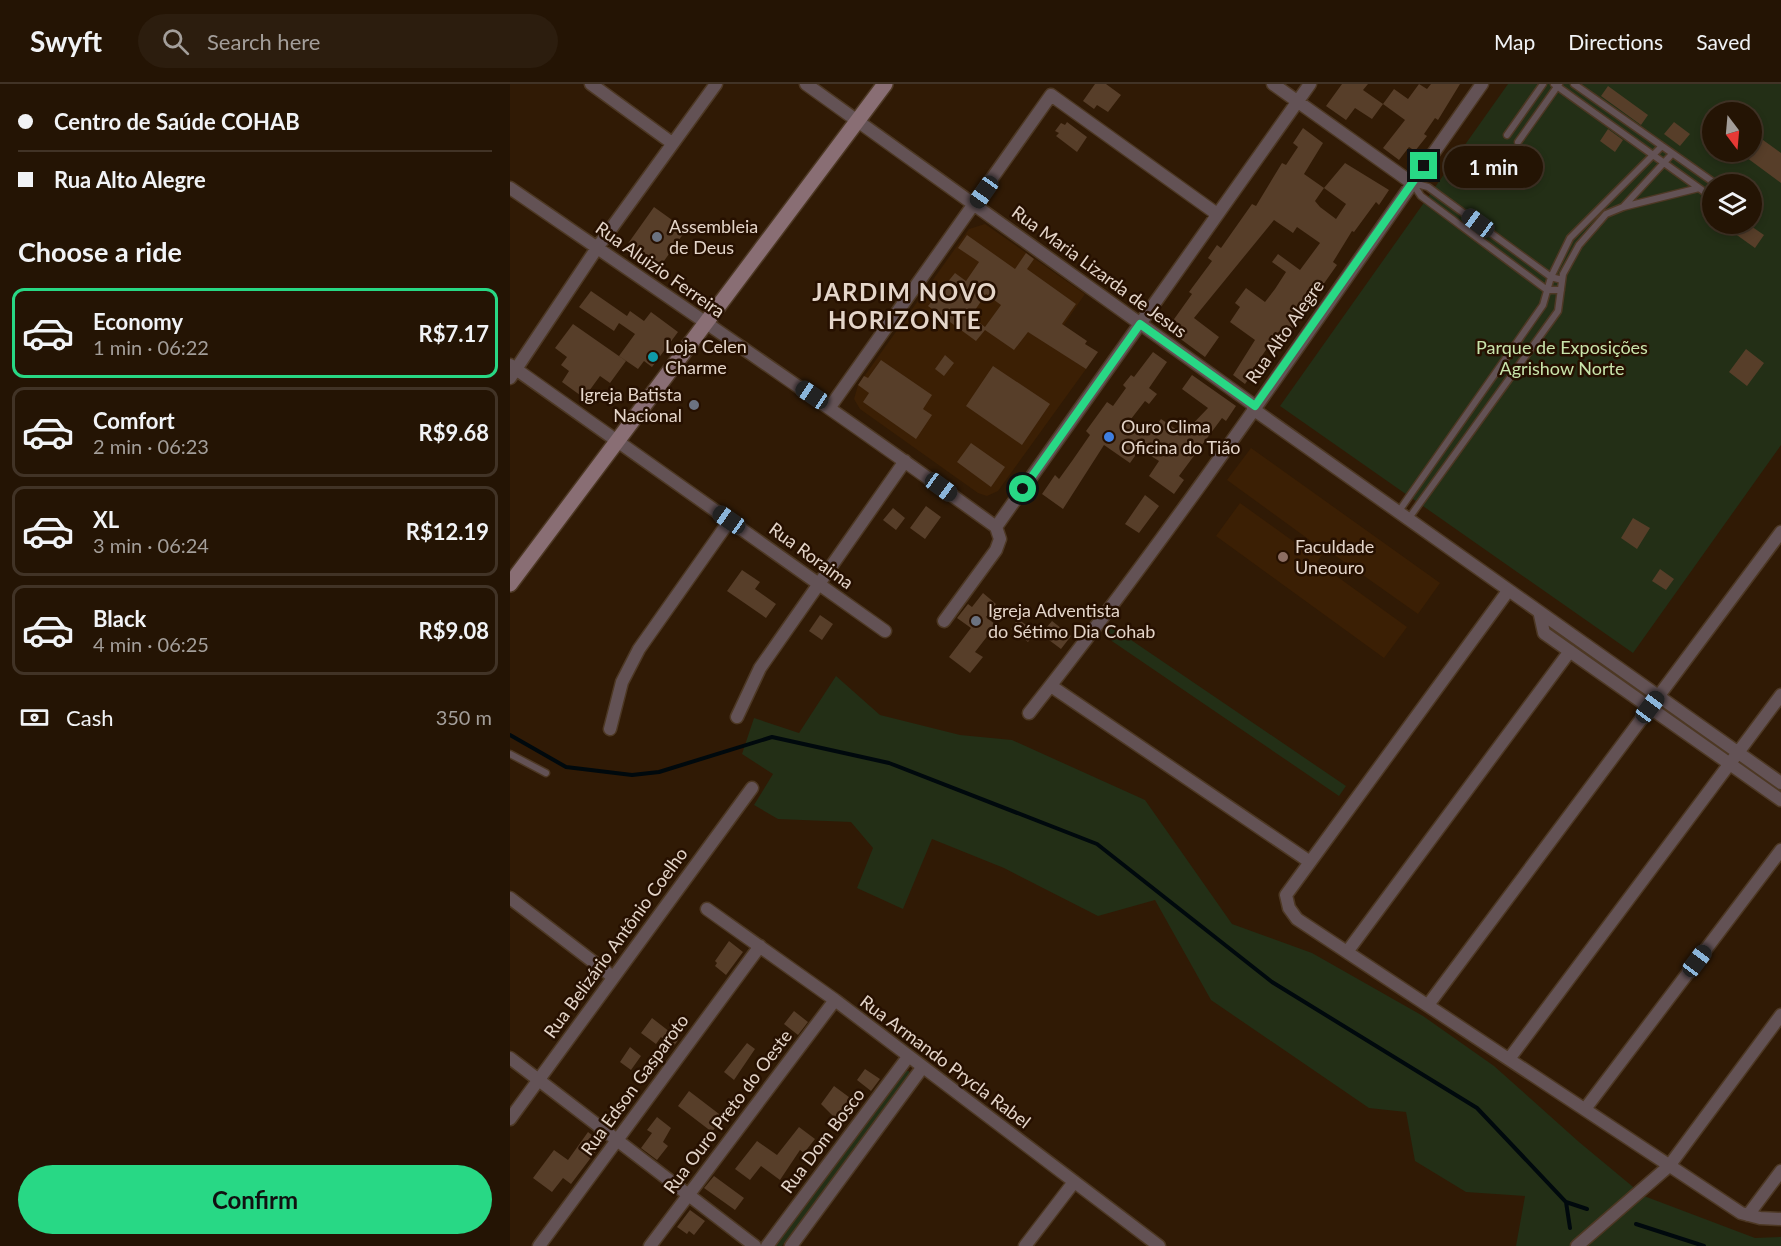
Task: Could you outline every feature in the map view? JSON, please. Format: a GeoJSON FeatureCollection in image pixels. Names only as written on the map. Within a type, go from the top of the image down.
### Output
{"type":"FeatureCollection","features":[{"type":"Feature","properties":{"kind":"street"},"geometry":{"type":"LineString","coordinates":[[591,84],[672,143]]}},
{"type":"Feature","properties":{"kind":"street"},"geometry":{"type":"LineString","coordinates":[[512,371],[597,248],[716,84]]}},
{"type":"Feature","properties":{"kind":"street","name":"Rua Maria Lizarda de Jesus"},"geometry":{"type":"LineString","coordinates":[[806,84],[1540,615],[1555,622],[1654,702]]}},
{"type":"Feature","properties":{"kind":"street"},"geometry":{"type":"LineString","coordinates":[[510,584],[885,84]]}},
{"type":"Feature","properties":{"kind":"street"},"geometry":{"type":"LineString","coordinates":[[1273,84],[1412,183]]}},
{"type":"Feature","properties":{"kind":"street"},"geometry":{"type":"LineString","coordinates":[[944,621],[996,550],[1000,538],[996,527],[1310,84]]}},
{"type":"Feature","properties":{"kind":"street","name":"Rua Alto Alegre"},"geometry":{"type":"LineString","coordinates":[[1029,713],[1254,407],[1482,84]]}},
{"type":"Feature","properties":{"kind":"street"},"geometry":{"type":"LineString","coordinates":[[830,407],[974,205],[1050,90],[1216,214]]}},
{"type":"Feature","properties":{"kind":"street","name":"Rua Aluizio Ferreira"},"geometry":{"type":"LineString","coordinates":[[510,188],[830,407],[996,527]]}},
{"type":"Feature","properties":{"kind":"street","name":"Rua Roraima"},"geometry":{"type":"LineString","coordinates":[[512,371],[617,440],[885,631]]}},
{"type":"Feature","properties":{"kind":"street"},"geometry":{"type":"LineString","coordinates":[[737,717],[760,668],[817,583],[905,461]]}},
{"type":"Feature","properties":{"kind":"street"},"geometry":{"type":"LineString","coordinates":[[610,729],[622,682],[639,649],[729,520]]}},
{"type":"Feature","properties":{"kind":"street"},"geometry":{"type":"LineString","coordinates":[[1428,1005],[1781,532]]}},
{"type":"Feature","properties":{"kind":"street"},"geometry":{"type":"LineString","coordinates":[[1508,591],[1310,861],[1286,895],[1286,902],[1297,919],[1669,1165],[1748,1215],[1781,1219]]}},
{"type":"Feature","properties":{"kind":"street"},"geometry":{"type":"LineString","coordinates":[[1540,615],[1544,633],[1738,753],[1781,783]]}},
{"type":"Feature","properties":{"kind":"street"},"geometry":{"type":"LineString","coordinates":[[1347,952],[1570,651]]}},
{"type":"Feature","properties":{"kind":"street"},"geometry":{"type":"LineString","coordinates":[[1050,686],[1310,861]]}},
{"type":"Feature","properties":{"kind":"street"},"geometry":{"type":"LineString","coordinates":[[1509,1059],[1781,695]]}},
{"type":"Feature","properties":{"kind":"street"},"geometry":{"type":"LineString","coordinates":[[1654,702],[1730,763],[1781,800]]}},
{"type":"Feature","properties":{"kind":"street","name":"Rua Belizário Antônio Coelho"},"geometry":{"type":"LineString","coordinates":[[510,1119],[752,788]]}},
{"type":"Feature","properties":{"kind":"street"},"geometry":{"type":"LineString","coordinates":[[1586,1109],[1781,850]]}},
{"type":"Feature","properties":{"kind":"street"},"geometry":{"type":"LineString","coordinates":[[510,898],[613,977]]}},
{"type":"Feature","properties":{"kind":"street","name":"Rua Armando Prycla Rabel"},"geometry":{"type":"LineString","coordinates":[[707,909],[835,1000],[1074,1182],[1150,1244]]}},
{"type":"Feature","properties":{"kind":"street","name":"Rua Edson Gasparoto"},"geometry":{"type":"LineString","coordinates":[[539,1246],[760,946]]}},
{"type":"Feature","properties":{"kind":"street","name":"Rua Ouro Preto do Oeste"},"geometry":{"type":"LineString","coordinates":[[650,1246],[835,1000]]}},
{"type":"Feature","properties":{"kind":"street"},"geometry":{"type":"LineString","coordinates":[[1577,1246],[1651,1184],[1669,1165],[1781,1015]]}},
{"type":"Feature","properties":{"kind":"street","name":"Rua Dom Bosco"},"geometry":{"type":"LineString","coordinates":[[767,1246],[908,1057]]}},
{"type":"Feature","properties":{"kind":"street"},"geometry":{"type":"LineString","coordinates":[[510,1058],[755,1246]]}},
{"type":"Feature","properties":{"kind":"street","name":"Rua Dom Bosco"},"geometry":{"type":"LineString","coordinates":[[791,1246],[922,1068]]}},
{"type":"Feature","properties":{"kind":"street"},"geometry":{"type":"LineString","coordinates":[[1748,1215],[1781,1171]]}},
{"type":"Feature","properties":{"kind":"street"},"geometry":{"type":"LineString","coordinates":[[1025,1246],[1074,1182]]}},
{"type":"Feature","properties":{"kind":"lane"},"geometry":{"type":"LineString","coordinates":[[1507,135],[1543,84]]}},
{"type":"Feature","properties":{"kind":"lane"},"geometry":{"type":"LineString","coordinates":[[1574,84],[1702,174]]}},
{"type":"Feature","properties":{"kind":"lane"},"geometry":{"type":"LineString","coordinates":[[1518,142],[1557,85],[1702,190]]}},
{"type":"Feature","properties":{"kind":"lane"},"geometry":{"type":"LineString","coordinates":[[1404,515],[1543,305],[1551,277],[1570,238],[1662,146]]}},
{"type":"Feature","properties":{"kind":"lane"},"geometry":{"type":"LineString","coordinates":[[1623,207],[1672,154]]}},
{"type":"Feature","properties":{"kind":"lane"},"geometry":{"type":"LineString","coordinates":[[1412,183],[1428,187],[1551,277],[1562,280]]}},
{"type":"Feature","properties":{"kind":"lane"},"geometry":{"type":"LineString","coordinates":[[1412,183],[1420,196],[1546,290],[1561,290]]}},
{"type":"Feature","properties":{"kind":"lane"},"geometry":{"type":"LineString","coordinates":[[1404,515],[1558,310],[1562,280],[1579,244],[1606,214],[1623,207],[1699,188]]}},
{"type":"Feature","properties":{"kind":"lane"},"geometry":{"type":"LineString","coordinates":[[1488,245],[1495,235]]}},
{"type":"Feature","properties":{"kind":"lane"},"geometry":{"type":"LineString","coordinates":[[510,754],[546,773]]}},
{"type":"Feature","properties":{"kind":"shaded area"},"geometry":{"type":"Polygon","coordinates":[[[985,224],[1085,294],[1050,345],[1086,369],[998,491],[987,496],[978,493],[860,409],[854,399],[858,385],[969,229],[985,224]]]}},
{"type":"Feature","properties":{"kind":"shaded area","name":"Faculdade Uneouro"},"geometry":{"type":"Polygon","coordinates":[[[1251,448],[1440,583],[1418,614],[1326,549],[1317,562],[1407,627],[1384,658],[1216,536],[1240,503],[1308,552],[1315,544],[1227,480],[1251,448]]]}},
{"type":"Feature","properties":{"kind":"green space","name":"Parque de Exposições Agrishow Norte"},"geometry":{"type":"Polygon","coordinates":[[[1508,84],[1781,84],[1781,445],[1633,653],[1280,406],[1508,84]]]}},
{"type":"Feature","properties":{"kind":"green space"},"geometry":{"type":"Polygon","coordinates":[[[1109,625],[1346,786],[1339,796],[1103,635],[1109,625]]]}},
{"type":"Feature","properties":{"kind":"green space"},"geometry":{"type":"Polygon","coordinates":[[[836,676],[880,715],[960,735],[1012,740],[1145,800],[1232,924],[1312,953],[1423,1016],[1494,1066],[1644,1196],[1755,1238],[1781,1237],[1781,1246],[1516,1246],[1525,1196],[1466,1192],[1415,1161],[1406,1112],[1369,1108],[1211,1000],[1155,900],[1098,916],[1004,868],[932,839],[903,909],[857,888],[873,848],[851,822],[778,819],[754,805],[773,774],[742,754],[754,718],[799,733],[836,676]]]}},
{"type":"Feature","properties":{"kind":"green space"},"geometry":{"type":"Polygon","coordinates":[[[905,1071],[909,1071],[909,1075],[782,1246],[774,1246],[905,1071]]]}},
{"type":"Feature","properties":{"kind":"building"},"geometry":{"type":"Polygon","coordinates":[[[1095,84],[1106,84],[1121,95],[1108,112],[1097,105],[1094,109],[1083,101],[1095,84]]]}},
{"type":"Feature","properties":{"kind":"building"},"geometry":{"type":"Polygon","coordinates":[[[1342,84],[1368,84],[1363,90],[1383,104],[1372,119],[1355,108],[1346,120],[1326,106],[1342,84]]]}},
{"type":"Feature","properties":{"kind":"building"},"geometry":{"type":"Polygon","coordinates":[[[1419,84],[1427,89],[1431,84],[1460,84],[1438,120],[1435,118],[1424,134],[1427,136],[1415,151],[1409,147],[1399,160],[1383,148],[1405,120],[1383,104],[1394,89],[1408,99],[1419,84]]]}},
{"type":"Feature","properties":{"kind":"building"},"geometry":{"type":"Polygon","coordinates":[[[1608,86],[1648,115],[1641,125],[1601,96],[1608,86]]]}},
{"type":"Feature","properties":{"kind":"building"},"geometry":{"type":"Polygon","coordinates":[[[1067,122],[1087,137],[1077,152],[1056,136],[1059,133],[1055,131],[1061,123],[1065,125],[1067,122]]]}},
{"type":"Feature","properties":{"kind":"building"},"geometry":{"type":"Polygon","coordinates":[[[1674,122],[1690,134],[1680,146],[1664,134],[1674,122]]]}},
{"type":"Feature","properties":{"kind":"building"},"geometry":{"type":"Polygon","coordinates":[[[1303,128],[1323,143],[1304,174],[1324,188],[1345,163],[1389,190],[1379,205],[1376,202],[1354,232],[1352,231],[1333,262],[1337,265],[1306,309],[1303,307],[1285,339],[1279,334],[1252,370],[1254,371],[1245,384],[1233,375],[1255,340],[1230,322],[1240,307],[1235,303],[1246,288],[1265,302],[1286,272],[1272,262],[1278,254],[1300,270],[1320,243],[1297,227],[1293,233],[1274,220],[1194,318],[1219,337],[1205,357],[1167,329],[1192,294],[1189,292],[1212,261],[1208,258],[1217,245],[1221,248],[1252,204],[1256,206],[1282,163],[1286,165],[1298,147],[1293,143],[1303,128]],[[1324,188],[1315,201],[1336,219],[1346,204],[1324,188]]]}},
{"type":"Feature","properties":{"kind":"building"},"geometry":{"type":"Polygon","coordinates":[[[1608,129],[1623,140],[1615,152],[1600,141],[1608,129]]]}},
{"type":"Feature","properties":{"kind":"building"},"geometry":{"type":"Polygon","coordinates":[[[1762,139],[1781,153],[1781,183],[1753,162],[1762,162],[1762,139]]]}},
{"type":"Feature","properties":{"kind":"building","name":"Assembleia de Deus"},"geometry":{"type":"Polygon","coordinates":[[[654,207],[686,230],[659,268],[627,245],[654,207]]]}},
{"type":"Feature","properties":{"kind":"building"},"geometry":{"type":"Polygon","coordinates":[[[1735,234],[1764,235],[1755,248],[1735,234]]]}},
{"type":"Feature","properties":{"kind":"building"},"geometry":{"type":"Polygon","coordinates":[[[967,235],[1015,269],[1026,253],[1034,259],[1027,269],[1076,304],[1062,324],[1087,341],[1085,344],[1098,352],[1086,369],[1028,332],[1014,350],[985,330],[976,341],[928,306],[955,273],[966,281],[979,262],[958,248],[967,235]],[[986,294],[971,316],[985,327],[1001,305],[986,294]]]}},
{"type":"Feature","properties":{"kind":"building"},"geometry":{"type":"Polygon","coordinates":[[[591,291],[627,316],[630,311],[644,321],[651,312],[678,332],[652,367],[644,361],[638,369],[619,356],[635,334],[619,323],[614,331],[579,307],[591,291]]]}},
{"type":"Feature","properties":{"kind":"building"},"geometry":{"type":"Polygon","coordinates":[[[573,324],[626,361],[610,383],[600,376],[584,398],[562,382],[569,371],[561,365],[567,357],[555,348],[573,324]]]}},
{"type":"Feature","properties":{"kind":"building"},"geometry":{"type":"Polygon","coordinates":[[[1746,349],[1764,363],[1747,386],[1729,372],[1746,349]]]}},
{"type":"Feature","properties":{"kind":"building"},"geometry":{"type":"Polygon","coordinates":[[[1153,352],[1167,362],[1149,388],[1157,394],[1149,404],[1145,401],[1131,419],[1151,433],[1161,419],[1183,434],[1208,408],[1182,389],[1192,375],[1236,406],[1226,421],[1222,418],[1179,476],[1184,480],[1174,494],[1149,476],[1159,461],[1140,449],[1130,463],[1104,445],[1063,509],[1042,494],[1055,475],[1059,479],[1072,461],[1090,435],[1086,431],[1107,402],[1113,406],[1126,388],[1123,385],[1131,375],[1134,377],[1153,352]]]}},
{"type":"Feature","properties":{"kind":"building"},"geometry":{"type":"Polygon","coordinates":[[[945,355],[954,363],[944,376],[935,369],[945,355]]]}},
{"type":"Feature","properties":{"kind":"building"},"geometry":{"type":"Polygon","coordinates":[[[881,360],[932,395],[923,409],[932,415],[916,439],[863,402],[869,393],[858,385],[864,376],[868,378],[881,360]]]}},
{"type":"Feature","properties":{"kind":"building"},"geometry":{"type":"Polygon","coordinates":[[[993,366],[1050,404],[1022,445],[966,406],[993,366]]]}},
{"type":"Feature","properties":{"kind":"building"},"geometry":{"type":"Polygon","coordinates":[[[971,443],[1005,467],[991,487],[957,462],[971,443]]]}},
{"type":"Feature","properties":{"kind":"building"},"geometry":{"type":"Polygon","coordinates":[[[1145,495],[1159,506],[1139,533],[1125,524],[1145,495]]]}},
{"type":"Feature","properties":{"kind":"building"},"geometry":{"type":"Polygon","coordinates":[[[926,506],[941,517],[925,539],[910,528],[926,506]]]}},
{"type":"Feature","properties":{"kind":"building"},"geometry":{"type":"Polygon","coordinates":[[[893,508],[905,518],[896,530],[883,520],[893,508]]]}},
{"type":"Feature","properties":{"kind":"building"},"geometry":{"type":"Polygon","coordinates":[[[1633,518],[1650,528],[1637,549],[1621,538],[1633,518]]]}},
{"type":"Feature","properties":{"kind":"building"},"geometry":{"type":"Polygon","coordinates":[[[1660,569],[1674,579],[1666,590],[1652,581],[1660,569]]]}},
{"type":"Feature","properties":{"kind":"building"},"geometry":{"type":"Polygon","coordinates":[[[742,570],[760,582],[755,589],[776,604],[766,618],[727,591],[742,570]]]}},
{"type":"Feature","properties":{"kind":"building"},"geometry":{"type":"Polygon","coordinates":[[[983,593],[996,604],[986,617],[996,625],[975,652],[983,657],[970,673],[949,657],[971,628],[957,618],[968,604],[972,607],[983,593]]]}},
{"type":"Feature","properties":{"kind":"building"},"geometry":{"type":"Polygon","coordinates":[[[820,615],[833,624],[822,640],[809,631],[820,615]]]}},
{"type":"Feature","properties":{"kind":"building"},"geometry":{"type":"Polygon","coordinates":[[[1018,619],[1036,632],[1028,642],[1011,629],[1018,619]]]}},
{"type":"Feature","properties":{"kind":"building"},"geometry":{"type":"Polygon","coordinates":[[[1052,621],[1071,636],[1061,649],[1041,634],[1052,621]]]}},
{"type":"Feature","properties":{"kind":"building"},"geometry":{"type":"Polygon","coordinates":[[[729,941],[743,952],[726,975],[715,966],[717,963],[715,961],[729,941]]]}},
{"type":"Feature","properties":{"kind":"building"},"geometry":{"type":"Polygon","coordinates":[[[794,1011],[808,1022],[798,1035],[784,1024],[794,1011]]]}},
{"type":"Feature","properties":{"kind":"building"},"geometry":{"type":"Polygon","coordinates":[[[652,1018],[679,1039],[673,1047],[661,1037],[656,1044],[641,1033],[652,1018]]]}},
{"type":"Feature","properties":{"kind":"building"},"geometry":{"type":"Polygon","coordinates":[[[747,1043],[755,1049],[734,1080],[724,1072],[747,1043]]]}},
{"type":"Feature","properties":{"kind":"building"},"geometry":{"type":"Polygon","coordinates":[[[630,1047],[641,1056],[631,1070],[620,1062],[630,1047]]]}},
{"type":"Feature","properties":{"kind":"building"},"geometry":{"type":"Polygon","coordinates":[[[865,1069],[880,1079],[871,1091],[857,1080],[865,1069]]]}},
{"type":"Feature","properties":{"kind":"building"},"geometry":{"type":"Polygon","coordinates":[[[834,1086],[857,1103],[841,1124],[821,1104],[834,1086]]]}},
{"type":"Feature","properties":{"kind":"building"},"geometry":{"type":"Polygon","coordinates":[[[689,1091],[723,1117],[712,1132],[678,1106],[689,1091]]]}},
{"type":"Feature","properties":{"kind":"building"},"geometry":{"type":"Polygon","coordinates":[[[657,1117],[671,1128],[663,1142],[668,1146],[657,1160],[641,1148],[652,1133],[647,1130],[657,1117]]]}},
{"type":"Feature","properties":{"kind":"building"},"geometry":{"type":"Polygon","coordinates":[[[799,1127],[815,1139],[804,1153],[800,1150],[780,1180],[761,1166],[750,1180],[735,1169],[757,1141],[777,1155],[799,1127]]]}},
{"type":"Feature","properties":{"kind":"building"},"geometry":{"type":"Polygon","coordinates":[[[588,1132],[602,1143],[571,1184],[563,1178],[552,1192],[533,1178],[554,1150],[568,1160],[588,1132]]]}},
{"type":"Feature","properties":{"kind":"building"},"geometry":{"type":"Polygon","coordinates":[[[714,1176],[744,1198],[735,1210],[704,1188],[714,1176]]]}},
{"type":"Feature","properties":{"kind":"building"},"geometry":{"type":"Polygon","coordinates":[[[690,1210],[705,1221],[694,1235],[689,1231],[687,1234],[677,1227],[690,1210]]]}},
{"type":"Feature","properties":{"kind":"waterway"},"geometry":{"type":"LineString","coordinates":[[510,735],[566,767],[632,775],[659,772],[772,737],[889,763],[1097,844],[1272,982],[1477,1108],[1566,1202],[1570,1228]]}},
{"type":"Feature","properties":{"kind":"waterway"},"geometry":{"type":"LineString","coordinates":[[1566,1202],[1587,1209]]}},
{"type":"Feature","properties":{"kind":"waterway"},"geometry":{"type":"LineString","coordinates":[[1636,1224],[1704,1246]]}},
{"type":"Feature","properties":{"kind":"place","name":"Assembleia de Deus"},"geometry":{"type":"Point","coordinates":[657,237]}},
{"type":"Feature","properties":{"kind":"place","name":"Loja Celen Charme"},"geometry":{"type":"Point","coordinates":[653,357]}},
{"type":"Feature","properties":{"kind":"place","name":"Igreja Batista Nacional"},"geometry":{"type":"Point","coordinates":[694,405]}},
{"type":"Feature","properties":{"kind":"place","name":"Ouro Clima Oficina do Tião"},"geometry":{"type":"Point","coordinates":[1109,437]}},
{"type":"Feature","properties":{"kind":"place","name":"Faculdade Uneouro"},"geometry":{"type":"Point","coordinates":[1283,557]}},
{"type":"Feature","properties":{"kind":"place","name":"Igreja Adventista do Sétimo Dia Cohab"},"geometry":{"type":"Point","coordinates":[976,621]}},
{"type":"Feature","properties":{"kind":"district","name":"JARDIM NOVO HORIZONTE"},"geometry":{"type":"Point","coordinates":[905,307]}},
{"type":"Feature","properties":{"kind":"route"},"geometry":{"type":"LineString","coordinates":[[1023,489],[1140,324],[1255,406],[1424,166]]}}]}
